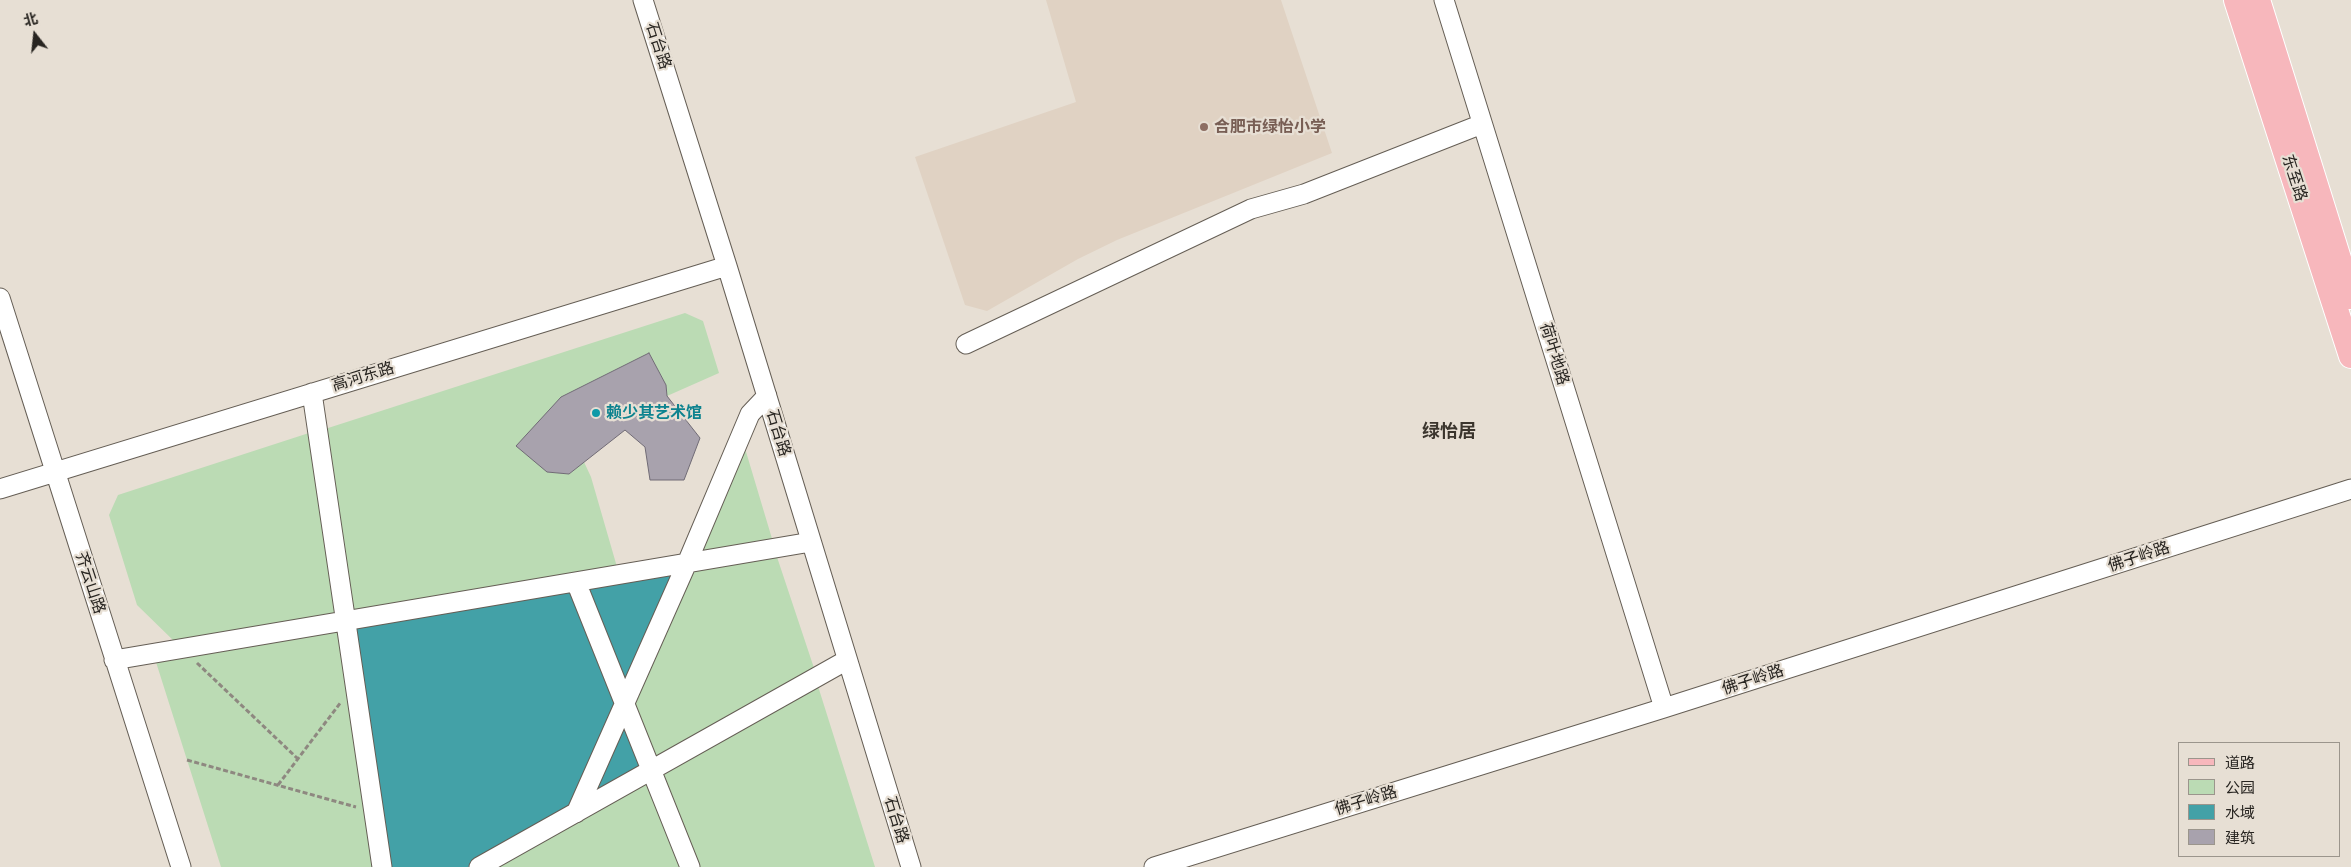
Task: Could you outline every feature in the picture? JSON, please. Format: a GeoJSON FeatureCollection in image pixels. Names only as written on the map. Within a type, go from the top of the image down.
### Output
{"type":"FeatureCollection","features":[{"type":"Feature","properties":{"kind":"main road","name":"东至路"},"geometry":{"type":"LineString","coordinates":[[2236,0],[2351,356]]}},
{"type":"Feature","properties":{"kind":"main road","name":"东至路"},"geometry":{"type":"LineString","coordinates":[[2258,0],[2351,297]]}},
{"type":"Feature","properties":{"kind":"street","name":"石台路"},"geometry":{"type":"LineString","coordinates":[[643,0],[727,266],[911,867]]}},
{"type":"Feature","properties":{"kind":"street","name":"荷叶地路"},"geometry":{"type":"LineString","coordinates":[[1444,0],[1664,708]]}},
{"type":"Feature","properties":{"kind":"street"},"geometry":{"type":"LineString","coordinates":[[966,344],[1251,209],[1304,194],[1482,124]]}},
{"type":"Feature","properties":{"kind":"street","name":"高河东路"},"geometry":{"type":"LineString","coordinates":[[0,489],[727,266]]}},
{"type":"Feature","properties":{"kind":"street","name":"齐云山路"},"geometry":{"type":"LineString","coordinates":[[0,298],[181,867]]}},
{"type":"Feature","properties":{"kind":"street"},"geometry":{"type":"LineString","coordinates":[[312,393],[382,867]]}},
{"type":"Feature","properties":{"kind":"street"},"geometry":{"type":"LineString","coordinates":[[576,813],[623,703],[687,563],[750,414],[767,396]]}},
{"type":"Feature","properties":{"kind":"street","name":"佛子岭路"},"geometry":{"type":"LineString","coordinates":[[1154,867],[1664,708],[2351,489]]}},
{"type":"Feature","properties":{"kind":"street"},"geometry":{"type":"LineString","coordinates":[[114,660],[811,542]]}},
{"type":"Feature","properties":{"kind":"street"},"geometry":{"type":"LineString","coordinates":[[576,582],[690,867]]}},
{"type":"Feature","properties":{"kind":"street"},"geometry":{"type":"LineString","coordinates":[[480,867],[847,660]]}},
{"type":"Feature","properties":{"kind":"path"},"geometry":{"type":"LineString","coordinates":[[184,649],[215,682],[298,759]]}},
{"type":"Feature","properties":{"kind":"path"},"geometry":{"type":"LineString","coordinates":[[278,785],[343,699]]}},
{"type":"Feature","properties":{"kind":"path"},"geometry":{"type":"LineString","coordinates":[[188,760],[358,807]]}},
{"type":"Feature","properties":{"kind":"shaded area","name":"合肥市绿怡小学"},"geometry":{"type":"Polygon","coordinates":[[[1046,0],[1281,0],[1332,153],[1117,240],[1078,259],[987,311],[965,305],[915,157],[1076,102],[1046,0]]]}},
{"type":"Feature","properties":{"kind":"green space"},"geometry":{"type":"Polygon","coordinates":[[[685,313],[703,321],[719,373],[667,396],[666,385],[649,353],[561,397],[548,472],[569,474],[584,462],[591,477],[617,567],[352,613],[325,429],[685,313]]]}},
{"type":"Feature","properties":{"kind":"green space"},"geometry":{"type":"Polygon","coordinates":[[[312,432],[337,616],[176,643],[137,605],[109,515],[118,495],[312,432]]]}},
{"type":"Feature","properties":{"kind":"green space"},"geometry":{"type":"Polygon","coordinates":[[[744,445],[773,542],[696,554],[744,445]]]}},
{"type":"Feature","properties":{"kind":"green space"},"geometry":{"type":"Polygon","coordinates":[[[776,554],[815,671],[653,761],[629,699],[687,568],[776,554]]]}},
{"type":"Feature","properties":{"kind":"green space"},"geometry":{"type":"Polygon","coordinates":[[[340,630],[375,867],[221,867],[155,659],[340,630]]]}},
{"type":"Feature","properties":{"kind":"green space"},"geometry":{"type":"Polygon","coordinates":[[[817,683],[875,867],[695,867],[658,774],[817,683]]]}},
{"type":"Feature","properties":{"kind":"green space"},"geometry":{"type":"Polygon","coordinates":[[[646,780],[681,867],[490,867],[646,780]]]}},
{"type":"Feature","properties":{"kind":"water"},"geometry":{"type":"Polygon","coordinates":[[[681,568],[626,692],[584,586],[681,568]]]}},
{"type":"Feature","properties":{"kind":"water"},"geometry":{"type":"Polygon","coordinates":[[[571,589],[642,769],[468,867],[389,867],[353,627],[571,589]]]}},
{"type":"Feature","properties":{"kind":"building","name":"赖少其艺术馆"},"geometry":{"type":"Polygon","coordinates":[[[649,353],[666,385],[667,396],[700,438],[684,480],[650,480],[645,447],[625,430],[569,474],[547,472],[516,446],[561,397],[649,353]]]}},
{"type":"Feature","properties":{"kind":"place","name":"合肥市绿怡小学"},"geometry":{"type":"Point","coordinates":[1204,127]}},
{"type":"Feature","properties":{"kind":"place","name":"赖少其艺术馆"},"geometry":{"type":"Point","coordinates":[596,413]}},
{"type":"Feature","properties":{"kind":"district","name":"绿怡居"},"geometry":{"type":"Point","coordinates":[1449,432]}}]}
